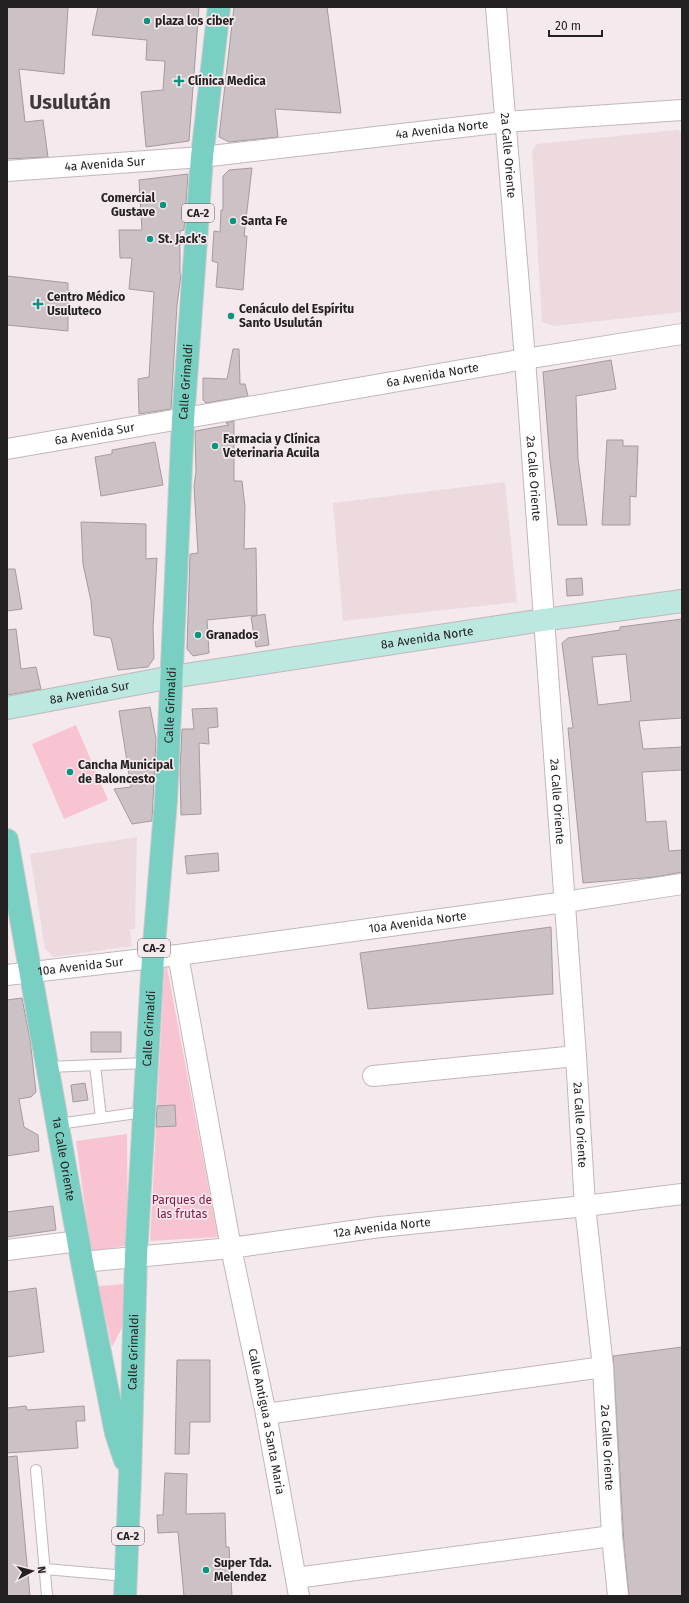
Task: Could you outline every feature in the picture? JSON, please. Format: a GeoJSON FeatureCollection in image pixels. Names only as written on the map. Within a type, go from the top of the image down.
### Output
{"type":"FeatureCollection","features":[{"type":"Feature","properties":{"kind":"main road","name":"Calle Grimaldi"},"geometry":{"type":"LineString","coordinates":[[130,1477],[136,1256],[153,958],[166,800],[183,420],[202,157],[219,7]]}},
{"type":"Feature","properties":{"kind":"main road","name":"1a Calle Oriente"},"geometry":{"type":"LineString","coordinates":[[7,840],[82,1262],[116,1433],[130,1477]]}},
{"type":"Feature","properties":{"kind":"main road","name":"CA-2"},"geometry":{"type":"LineString","coordinates":[[126,1586],[130,1477]]}},
{"type":"Feature","properties":{"kind":"street","name":"2a Calle Oriente"},"geometry":{"type":"LineString","coordinates":[[496,7],[525,359],[576,1056],[585,1206],[603,1367],[612,1536],[618,1596]]}},
{"type":"Feature","properties":{"kind":"street","name":"4a Avenida Norte"},"geometry":{"type":"LineString","coordinates":[[202,157],[505,122],[682,110]]}},
{"type":"Feature","properties":{"kind":"street","name":"4a Avenida Sur"},"geometry":{"type":"LineString","coordinates":[[7,171],[202,157]]}},
{"type":"Feature","properties":{"kind":"street","name":"6a Avenida Norte"},"geometry":{"type":"LineString","coordinates":[[183,420],[525,359],[682,334]]}},
{"type":"Feature","properties":{"kind":"street","name":"6a Avenida Sur"},"geometry":{"type":"LineString","coordinates":[[7,449],[183,420]]}},
{"type":"Feature","properties":{"kind":"street","name":"8a Avenida Norte"},"geometry":{"type":"LineString","coordinates":[[172,677],[543,620],[682,601]]}},
{"type":"Feature","properties":{"kind":"street","name":"8a Avenida Sur"},"geometry":{"type":"LineString","coordinates":[[7,708],[172,677]]}},
{"type":"Feature","properties":{"kind":"street","name":"10a Avenida Norte"},"geometry":{"type":"LineString","coordinates":[[153,958],[565,902],[682,884]]}},
{"type":"Feature","properties":{"kind":"street","name":"Calle Antigua a Santa Maria"},"geometry":{"type":"LineString","coordinates":[[178,955],[231,1248],[266,1414],[297,1587]]}},
{"type":"Feature","properties":{"kind":"street","name":"10a Avenida Sur"},"geometry":{"type":"LineString","coordinates":[[7,975],[153,958]]}},
{"type":"Feature","properties":{"kind":"street"},"geometry":{"type":"LineString","coordinates":[[373,1076],[576,1056]]}},
{"type":"Feature","properties":{"kind":"street","name":"12a Avenida Norte"},"geometry":{"type":"LineString","coordinates":[[82,1262],[231,1248],[380,1227],[585,1206],[682,1194]]}},
{"type":"Feature","properties":{"kind":"street"},"geometry":{"type":"LineString","coordinates":[[7,1250],[78,1240]]}},
{"type":"Feature","properties":{"kind":"street"},"geometry":{"type":"LineString","coordinates":[[266,1414],[603,1367]]}},
{"type":"Feature","properties":{"kind":"street"},"geometry":{"type":"LineString","coordinates":[[297,1587],[612,1536]]}},
{"type":"Feature","properties":{"kind":"lane"},"geometry":{"type":"LineString","coordinates":[[48,1067],[147,1063]]}},
{"type":"Feature","properties":{"kind":"lane"},"geometry":{"type":"LineString","coordinates":[[95,1065],[101,1118]]}},
{"type":"Feature","properties":{"kind":"lane"},"geometry":{"type":"LineString","coordinates":[[58,1124],[144,1112]]}},
{"type":"Feature","properties":{"kind":"lane"},"geometry":{"type":"LineString","coordinates":[[36,1470],[47,1596]]}},
{"type":"Feature","properties":{"kind":"lane"},"geometry":{"type":"LineString","coordinates":[[45,1569],[126,1586]]}},
{"type":"Feature","properties":{"kind":"shaded area"},"geometry":{"type":"Polygon","coordinates":[[[677,130],[682,132],[682,312],[554,326],[542,322],[532,151],[537,144],[677,130]]]}},
{"type":"Feature","properties":{"kind":"shaded area"},"geometry":{"type":"Polygon","coordinates":[[[505,482],[517,602],[343,621],[333,503],[505,482]]]}},
{"type":"Feature","properties":{"kind":"shaded area"},"geometry":{"type":"Polygon","coordinates":[[[137,837],[135,929],[130,929],[132,946],[54,957],[45,949],[30,854],[137,837]]]}},
{"type":"Feature","properties":{"kind":"green space","name":"Cancha Municipal de Baloncesto"},"geometry":{"type":"Polygon","coordinates":[[[76,725],[108,800],[64,819],[32,744],[76,725]]]}},
{"type":"Feature","properties":{"kind":"green space","name":"Parques de las frutas"},"geometry":{"type":"Polygon","coordinates":[[[165,957],[218,1237],[150,1241],[165,957]]]}},
{"type":"Feature","properties":{"kind":"green space"},"geometry":{"type":"Polygon","coordinates":[[[127,1134],[128,1245],[91,1252],[76,1141],[127,1134]]]}},
{"type":"Feature","properties":{"kind":"green space"},"geometry":{"type":"Polygon","coordinates":[[[125,1284],[125,1322],[112,1347],[98,1286],[125,1284]]]}},
{"type":"Feature","properties":{"kind":"building"},"geometry":{"type":"Polygon","coordinates":[[[7,7],[68,7],[64,74],[19,69],[25,122],[43,120],[48,157],[7,159],[7,7]]]}},
{"type":"Feature","properties":{"kind":"building"},"geometry":{"type":"Polygon","coordinates":[[[98,7],[199,7],[189,141],[146,147],[141,92],[163,90],[165,61],[146,60],[147,40],[92,35],[98,7]]]}},
{"type":"Feature","properties":{"kind":"building"},"geometry":{"type":"Polygon","coordinates":[[[234,7],[327,7],[341,113],[275,109],[278,137],[229,142],[219,137],[234,7]]]}},
{"type":"Feature","properties":{"kind":"building"},"geometry":{"type":"Polygon","coordinates":[[[252,168],[244,236],[247,236],[243,290],[216,287],[218,263],[212,261],[214,231],[220,232],[221,210],[223,210],[223,176],[229,170],[252,168]]]}},
{"type":"Feature","properties":{"kind":"building"},"geometry":{"type":"Polygon","coordinates":[[[188,174],[184,230],[180,231],[181,275],[177,305],[171,409],[139,414],[138,379],[149,377],[154,292],[129,289],[132,258],[120,258],[119,230],[142,230],[139,180],[188,174]]]}},
{"type":"Feature","properties":{"kind":"building","name":"Centro Médico Usuluteco"},"geometry":{"type":"Polygon","coordinates":[[[7,276],[68,283],[68,331],[7,325],[7,276]]]}},
{"type":"Feature","properties":{"kind":"building"},"geometry":{"type":"Polygon","coordinates":[[[233,349],[239,349],[240,384],[245,384],[248,396],[206,403],[203,400],[203,378],[227,379],[233,349]]]}},
{"type":"Feature","properties":{"kind":"building"},"geometry":{"type":"Polygon","coordinates":[[[611,360],[616,389],[576,396],[578,459],[587,525],[558,525],[550,461],[543,372],[611,360]]]}},
{"type":"Feature","properties":{"kind":"building"},"geometry":{"type":"Polygon","coordinates":[[[234,421],[234,481],[242,481],[245,507],[244,549],[256,548],[257,615],[207,620],[209,653],[193,656],[187,649],[190,554],[198,553],[194,486],[196,472],[195,431],[229,425],[226,423],[234,421]]]}},
{"type":"Feature","properties":{"kind":"building"},"geometry":{"type":"Polygon","coordinates":[[[607,440],[623,440],[623,446],[638,446],[636,497],[630,496],[630,525],[602,525],[607,440]]]}},
{"type":"Feature","properties":{"kind":"building"},"geometry":{"type":"Polygon","coordinates":[[[155,442],[163,485],[101,496],[95,457],[112,454],[112,450],[155,442]]]}},
{"type":"Feature","properties":{"kind":"building"},"geometry":{"type":"Polygon","coordinates":[[[81,522],[146,524],[146,559],[157,558],[153,629],[154,658],[148,667],[118,670],[111,638],[94,635],[91,601],[83,564],[81,522]]]}},
{"type":"Feature","properties":{"kind":"building"},"geometry":{"type":"Polygon","coordinates":[[[7,569],[15,569],[22,609],[7,611],[7,569]]]}},
{"type":"Feature","properties":{"kind":"building"},"geometry":{"type":"Polygon","coordinates":[[[582,578],[583,595],[567,596],[566,579],[582,578]]]}},
{"type":"Feature","properties":{"kind":"building"},"geometry":{"type":"Polygon","coordinates":[[[265,614],[269,645],[256,647],[251,617],[265,614]]]}},
{"type":"Feature","properties":{"kind":"building"},"geometry":{"type":"Polygon","coordinates":[[[682,619],[682,718],[639,721],[643,749],[682,747],[682,770],[642,772],[646,822],[666,821],[669,851],[682,850],[682,872],[655,877],[583,883],[568,728],[573,728],[562,643],[568,638],[620,630],[620,627],[682,619]],[[626,654],[592,657],[598,705],[631,701],[626,654]]]}},
{"type":"Feature","properties":{"kind":"building"},"geometry":{"type":"Polygon","coordinates":[[[16,629],[21,669],[36,667],[41,689],[7,695],[7,630],[16,629]]]}},
{"type":"Feature","properties":{"kind":"building"},"geometry":{"type":"Polygon","coordinates":[[[150,707],[156,739],[152,821],[132,824],[114,789],[131,787],[119,711],[150,707]]]}},
{"type":"Feature","properties":{"kind":"building"},"geometry":{"type":"Polygon","coordinates":[[[217,708],[218,727],[208,728],[209,744],[199,743],[201,814],[181,815],[180,770],[182,729],[194,729],[192,709],[217,708]]]}},
{"type":"Feature","properties":{"kind":"building"},"geometry":{"type":"Polygon","coordinates":[[[218,853],[219,871],[187,874],[185,856],[218,853]]]}},
{"type":"Feature","properties":{"kind":"building"},"geometry":{"type":"Polygon","coordinates":[[[551,927],[553,994],[368,1009],[360,953],[551,927]]]}},
{"type":"Feature","properties":{"kind":"building"},"geometry":{"type":"Polygon","coordinates":[[[22,998],[30,1039],[36,1092],[31,1097],[19,1099],[24,1127],[38,1135],[39,1151],[7,1156],[7,1000],[22,998]]]}},
{"type":"Feature","properties":{"kind":"building"},"geometry":{"type":"Polygon","coordinates":[[[91,1032],[121,1032],[121,1052],[91,1052],[91,1032]]]}},
{"type":"Feature","properties":{"kind":"building"},"geometry":{"type":"Polygon","coordinates":[[[85,1083],[88,1100],[73,1102],[71,1085],[85,1083]]]}},
{"type":"Feature","properties":{"kind":"building"},"geometry":{"type":"Polygon","coordinates":[[[175,1105],[176,1126],[156,1127],[157,1106],[175,1105]]]}},
{"type":"Feature","properties":{"kind":"building"},"geometry":{"type":"Polygon","coordinates":[[[53,1206],[56,1230],[7,1237],[7,1212],[53,1206]]]}},
{"type":"Feature","properties":{"kind":"building"},"geometry":{"type":"Polygon","coordinates":[[[36,1288],[44,1352],[7,1357],[7,1292],[36,1288]]]}},
{"type":"Feature","properties":{"kind":"building"},"geometry":{"type":"Polygon","coordinates":[[[682,1347],[682,1596],[629,1596],[624,1544],[613,1356],[682,1347]]]}},
{"type":"Feature","properties":{"kind":"building"},"geometry":{"type":"Polygon","coordinates":[[[177,1360],[210,1360],[210,1422],[190,1422],[189,1454],[175,1454],[177,1360]]]}},
{"type":"Feature","properties":{"kind":"building"},"geometry":{"type":"Polygon","coordinates":[[[26,1406],[27,1410],[84,1406],[85,1421],[76,1421],[78,1448],[7,1453],[7,1408],[26,1406]]]}},
{"type":"Feature","properties":{"kind":"building"},"geometry":{"type":"Polygon","coordinates":[[[17,1456],[30,1596],[7,1596],[7,1457],[17,1456]]]}},
{"type":"Feature","properties":{"kind":"building"},"geometry":{"type":"Polygon","coordinates":[[[165,1473],[187,1474],[186,1514],[225,1513],[226,1547],[229,1547],[232,1596],[184,1596],[178,1532],[158,1533],[157,1515],[163,1515],[165,1473]]]}},
{"type":"Feature","properties":{"kind":"place","name":"plaza los ciber"},"geometry":{"type":"Point","coordinates":[147,21]}},
{"type":"Feature","properties":{"kind":"place","name":"Clínica Medica"},"geometry":{"type":"Point","coordinates":[179,81]}},
{"type":"Feature","properties":{"kind":"place","name":"Comercial Gustave"},"geometry":{"type":"Point","coordinates":[163,205]}},
{"type":"Feature","properties":{"kind":"place","name":"Santa Fe"},"geometry":{"type":"Point","coordinates":[233,221]}},
{"type":"Feature","properties":{"kind":"place","name":"St. Jack's"},"geometry":{"type":"Point","coordinates":[150,239]}},
{"type":"Feature","properties":{"kind":"place","name":"Centro Médico Usuluteco"},"geometry":{"type":"Point","coordinates":[38,304]}},
{"type":"Feature","properties":{"kind":"place","name":"Cenáculo del Espíritu Santo Usulután"},"geometry":{"type":"Point","coordinates":[231,316]}},
{"type":"Feature","properties":{"kind":"place","name":"Farmacia y Clínica Veterinaria Acuila"},"geometry":{"type":"Point","coordinates":[215,446]}},
{"type":"Feature","properties":{"kind":"place","name":"Granados"},"geometry":{"type":"Point","coordinates":[198,635]}},
{"type":"Feature","properties":{"kind":"place","name":"Cancha Municipal de Baloncesto"},"geometry":{"type":"Point","coordinates":[70,772]}},
{"type":"Feature","properties":{"kind":"place","name":"Super Tda. Melendez"},"geometry":{"type":"Point","coordinates":[206,1570]}},
{"type":"Feature","properties":{"kind":"district","name":"Usulután"},"geometry":{"type":"Point","coordinates":[70,102]}}]}
